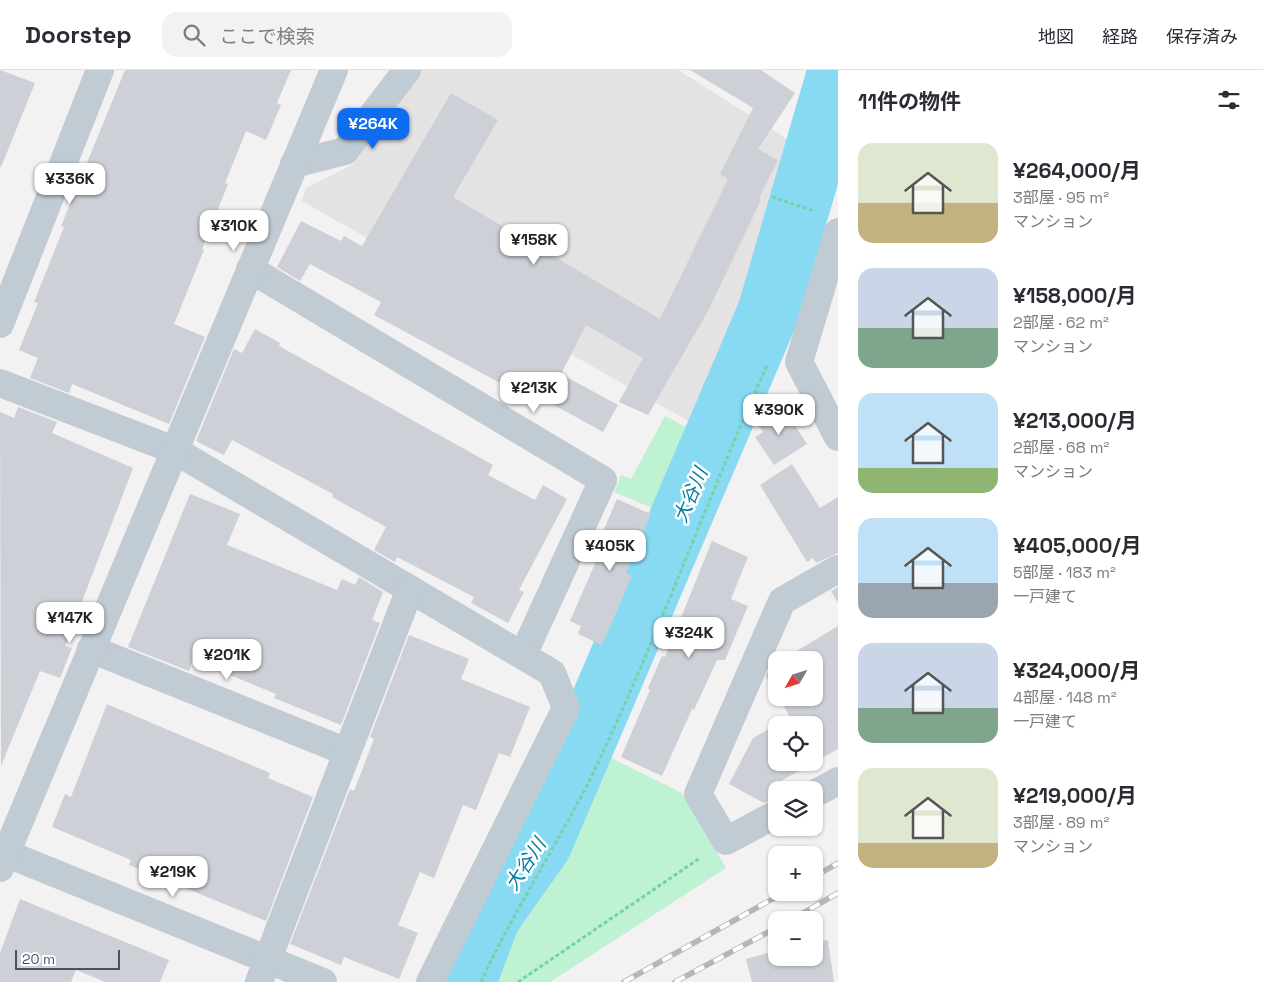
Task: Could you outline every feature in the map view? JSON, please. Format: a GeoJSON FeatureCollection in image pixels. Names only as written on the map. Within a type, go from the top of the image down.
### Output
{"type":"FeatureCollection","features":[{"type":"Feature","properties":{"kind":"street"},"geometry":{"type":"LineString","coordinates":[[0,324],[100,70]]}},
{"type":"Feature","properties":{"kind":"street"},"geometry":{"type":"LineString","coordinates":[[323,982],[264,971],[2,857],[91,650],[334,70]]}},
{"type":"Feature","properties":{"kind":"street"},"geometry":{"type":"LineString","coordinates":[[294,164],[345,151],[407,70]]}},
{"type":"Feature","properties":{"kind":"street"},"geometry":{"type":"LineString","coordinates":[[838,232],[799,362],[838,437]]}},
{"type":"Feature","properties":{"kind":"street"},"geometry":{"type":"LineString","coordinates":[[250,269],[603,480],[523,656]]}},
{"type":"Feature","properties":{"kind":"street"},"geometry":{"type":"LineString","coordinates":[[0,383],[174,450],[552,673],[566,708],[430,982]]}},
{"type":"Feature","properties":{"kind":"street"},"geometry":{"type":"LineString","coordinates":[[768,818],[726,840],[698,794],[782,601],[838,569]]}},
{"type":"Feature","properties":{"kind":"street"},"geometry":{"type":"LineString","coordinates":[[264,971],[410,589]]}},
{"type":"Feature","properties":{"kind":"street"},"geometry":{"type":"LineString","coordinates":[[91,650],[347,752]]}},
{"type":"Feature","properties":{"kind":"street"},"geometry":{"type":"LineString","coordinates":[[823,789],[838,781]]}},
{"type":"Feature","properties":{"kind":"path"},"geometry":{"type":"LineString","coordinates":[[772,197],[817,212]]}},
{"type":"Feature","properties":{"kind":"path"},"geometry":{"type":"LineString","coordinates":[[480,982],[504,932],[552,849],[602,754],[662,620],[743,420],[769,362]]}},
{"type":"Feature","properties":{"kind":"path"},"geometry":{"type":"LineString","coordinates":[[518,982],[726,840]]}},
{"type":"Feature","properties":{"kind":"shaded area"},"geometry":{"type":"Polygon","coordinates":[[[416,70],[678,70],[800,147],[756,300],[704,430],[302,201],[306,188],[352,165],[416,70]]]}},
{"type":"Feature","properties":{"kind":"green space"},"geometry":{"type":"Polygon","coordinates":[[[665,416],[701,435],[664,513],[614,492],[621,475],[631,479],[665,416]]]}},
{"type":"Feature","properties":{"kind":"green space"},"geometry":{"type":"Polygon","coordinates":[[[593,749],[682,793],[726,868],[550,982],[475,982],[498,922],[532,871],[593,749]]]}},
{"type":"Feature","properties":{"kind":"building"},"geometry":{"type":"Polygon","coordinates":[[[0,70],[35,83],[1,167],[0,167],[0,70]]]}},
{"type":"Feature","properties":{"kind":"building"},"geometry":{"type":"Polygon","coordinates":[[[125,70],[291,70],[277,103],[281,105],[266,140],[246,131],[225,183],[228,184],[202,249],[204,250],[174,324],[205,337],[169,424],[72,384],[69,393],[30,378],[38,358],[19,350],[38,303],[34,302],[64,227],[61,226],[125,70]]]}},
{"type":"Feature","properties":{"kind":"building"},"geometry":{"type":"Polygon","coordinates":[[[690,70],[761,70],[795,93],[758,149],[778,160],[759,198],[761,200],[708,311],[648,415],[619,402],[643,358],[586,325],[561,374],[618,405],[603,432],[507,379],[504,385],[374,315],[381,302],[310,264],[300,281],[277,267],[301,221],[341,241],[344,236],[362,246],[451,93],[498,120],[453,197],[660,319],[728,179],[720,174],[753,108],[690,70]]]}},
{"type":"Feature","properties":{"kind":"building"},"geometry":{"type":"Polygon","coordinates":[[[255,329],[280,343],[279,346],[493,465],[488,475],[535,500],[543,485],[567,499],[519,590],[524,592],[508,623],[471,603],[474,597],[397,557],[395,562],[374,550],[386,527],[332,497],[333,494],[232,440],[224,455],[196,441],[234,349],[242,353],[255,329]]]}},
{"type":"Feature","properties":{"kind":"building"},"geometry":{"type":"Polygon","coordinates":[[[781,405],[807,444],[774,465],[755,437],[763,432],[756,422],[781,405]]]}},
{"type":"Feature","properties":{"kind":"building"},"geometry":{"type":"Polygon","coordinates":[[[18,407],[57,422],[52,433],[133,468],[65,646],[72,648],[60,678],[40,671],[1,766],[0,412],[14,418],[18,407]]]}},
{"type":"Feature","properties":{"kind":"building"},"geometry":{"type":"Polygon","coordinates":[[[792,464],[820,508],[838,497],[838,553],[816,563],[813,558],[807,562],[760,485],[792,464]]]}},
{"type":"Feature","properties":{"kind":"building"},"geometry":{"type":"Polygon","coordinates":[[[190,494],[240,514],[227,545],[337,590],[342,579],[355,585],[359,577],[383,592],[372,620],[380,623],[341,725],[274,698],[276,694],[193,660],[189,671],[128,647],[190,494]]]}},
{"type":"Feature","properties":{"kind":"building"},"geometry":{"type":"Polygon","coordinates":[[[617,499],[651,514],[626,573],[632,576],[602,645],[578,634],[581,626],[570,621],[604,543],[599,541],[617,499]]]}},
{"type":"Feature","properties":{"kind":"building"},"geometry":{"type":"Polygon","coordinates":[[[712,541],[748,557],[731,599],[748,606],[725,660],[717,660],[694,710],[692,709],[662,776],[621,757],[650,690],[648,688],[662,656],[665,657],[712,541]]]}},
{"type":"Feature","properties":{"kind":"building"},"geometry":{"type":"Polygon","coordinates":[[[838,587],[838,603],[831,591],[838,587]]]}},
{"type":"Feature","properties":{"kind":"building"},"geometry":{"type":"Polygon","coordinates":[[[838,626],[838,749],[823,757],[823,716],[789,716],[784,706],[823,706],[823,651],[797,651],[838,626]]]}},
{"type":"Feature","properties":{"kind":"building"},"geometry":{"type":"Polygon","coordinates":[[[409,635],[469,659],[461,679],[530,707],[510,757],[499,753],[476,810],[463,805],[434,878],[420,872],[398,925],[418,933],[399,979],[344,957],[341,965],[290,944],[350,789],[354,791],[374,739],[370,737],[409,635]]]}},
{"type":"Feature","properties":{"kind":"building"},"geometry":{"type":"Polygon","coordinates":[[[107,704],[270,773],[268,778],[313,797],[266,921],[129,865],[131,860],[52,827],[65,794],[71,797],[107,704]]]}},
{"type":"Feature","properties":{"kind":"building"},"geometry":{"type":"Polygon","coordinates":[[[768,729],[768,771],[799,771],[781,781],[768,781],[768,801],[764,803],[729,784],[753,738],[768,729]]]}},
{"type":"Feature","properties":{"kind":"building"},"geometry":{"type":"Polygon","coordinates":[[[20,899],[169,960],[160,982],[105,982],[76,970],[71,982],[0,982],[0,953],[20,899]]]}},
{"type":"Feature","properties":{"kind":"building"},"geometry":{"type":"Polygon","coordinates":[[[828,940],[834,982],[752,982],[746,959],[768,953],[768,966],[823,966],[823,941],[828,940]]]}},
{"type":"Feature","properties":{"kind":"waterway","name":"大谷川"},"geometry":{"type":"LineString","coordinates":[[465,982],[490,916],[541,844],[768,313],[838,73]]}},
{"type":"Feature","properties":{"kind":"railway"},"geometry":{"type":"LineString","coordinates":[[823,872],[838,863]]}},
{"type":"Feature","properties":{"kind":"railway"},"geometry":{"type":"LineString","coordinates":[[807,911],[838,893]]}},
{"type":"Feature","properties":{"kind":"railway"},"geometry":{"type":"LineString","coordinates":[[624,982],[769,901]]}},
{"type":"Feature","properties":{"kind":"railway"},"geometry":{"type":"LineString","coordinates":[[675,982],[768,932]]}}]}
